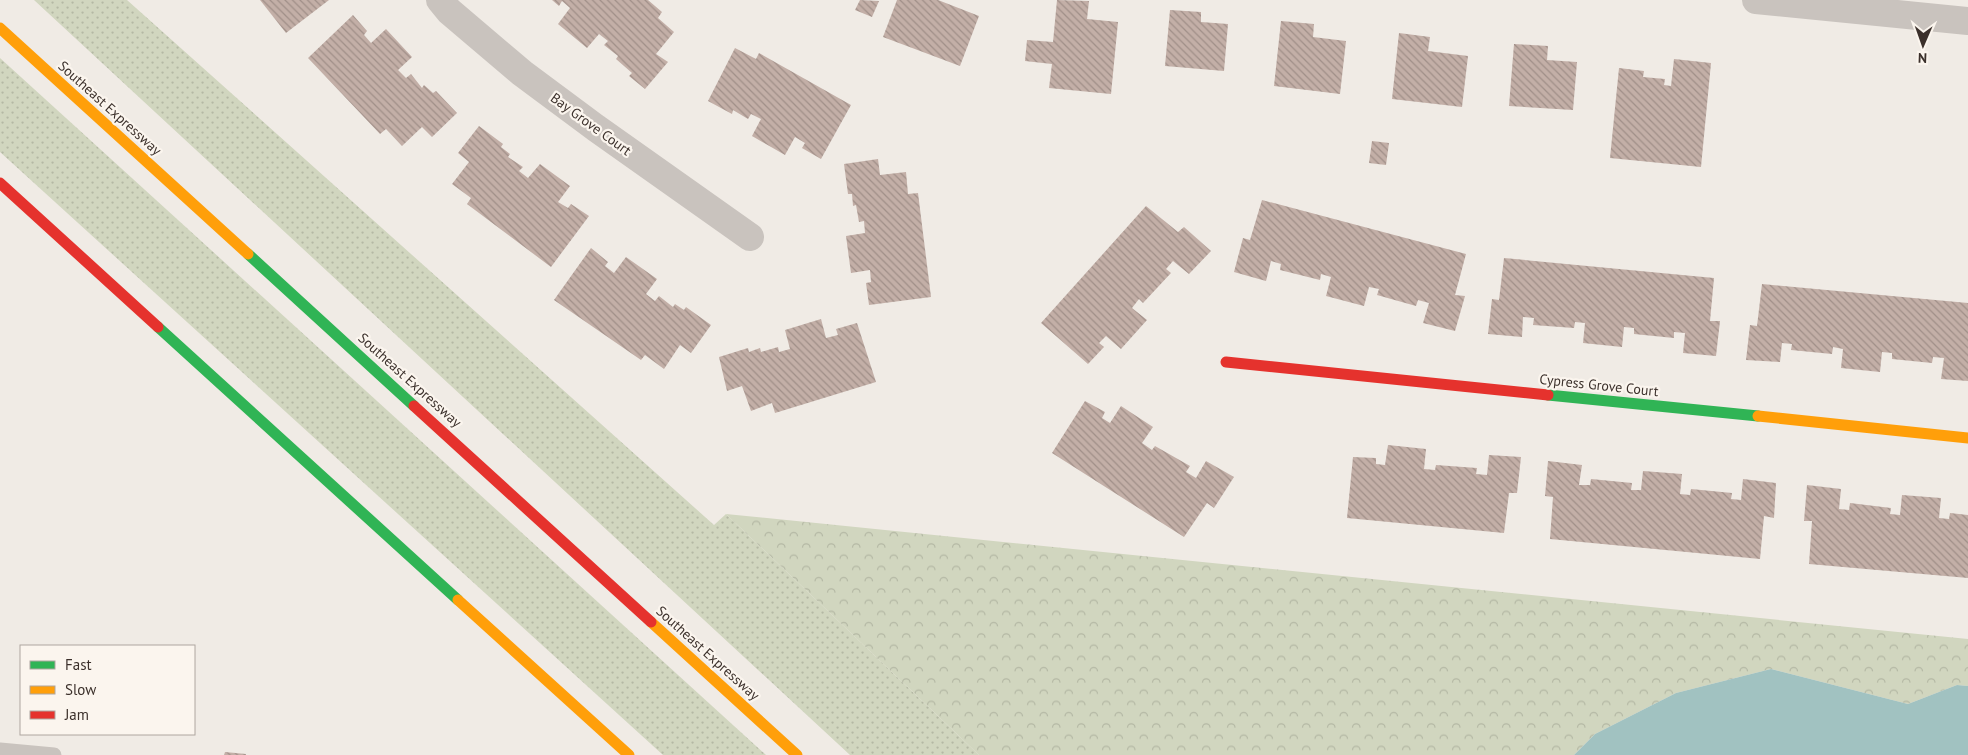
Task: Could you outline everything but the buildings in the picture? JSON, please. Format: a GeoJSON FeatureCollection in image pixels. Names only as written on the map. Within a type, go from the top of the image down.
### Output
{"type":"FeatureCollection","features":[{"type":"Feature","properties":{"kind":"main road","name":"Southeast Expressway"},"geometry":{"type":"LineString","coordinates":[[0,28],[797,755]]}},
{"type":"Feature","properties":{"kind":"main road"},"geometry":{"type":"LineString","coordinates":[[0,183],[629,755]]}},
{"type":"Feature","properties":{"kind":"main road","name":"Cypress Grove Court"},"geometry":{"type":"LineString","coordinates":[[1226,362],[1968,438]]}},
{"type":"Feature","properties":{"kind":"street","name":"Bay Grove Court"},"geometry":{"type":"LineString","coordinates":[[440,0],[449,10],[522,72],[604,134],[750,237]]}},
{"type":"Feature","properties":{"kind":"street"},"geometry":{"type":"LineString","coordinates":[[1756,0],[1968,21]]}},
{"type":"Feature","properties":{"kind":"lane"},"geometry":{"type":"LineString","coordinates":[[0,750],[54,755]]}},
{"type":"Feature","properties":{"kind":"green space"},"geometry":{"type":"Polygon","coordinates":[[[34,0],[127,0],[714,525],[726,514],[979,755],[850,755],[34,0]]]}},
{"type":"Feature","properties":{"kind":"green space"},"geometry":{"type":"Polygon","coordinates":[[[0,58],[766,755],[663,755],[0,152],[0,58]]]}},
{"type":"Feature","properties":{"kind":"green space"},"geometry":{"type":"Polygon","coordinates":[[[726,514],[1968,639],[1968,686],[1957,685],[1908,704],[1771,669],[1676,693],[1595,734],[1574,755],[979,755],[726,514]]]}},
{"type":"Feature","properties":{"kind":"water"},"geometry":{"type":"Polygon","coordinates":[[[1771,669],[1908,704],[1957,685],[1968,686],[1968,755],[1574,755],[1595,734],[1676,693],[1771,669]]]}},
{"type":"Feature","properties":{"kind":"traffic: fast"},"geometry":{"type":"LineString","coordinates":[[248,254],[414,406]]}},
{"type":"Feature","properties":{"kind":"traffic: fast"},"geometry":{"type":"LineString","coordinates":[[158,327],[458,600]]}},
{"type":"Feature","properties":{"kind":"traffic: fast"},"geometry":{"type":"LineString","coordinates":[[1548,395],[1758,416]]}},
{"type":"Feature","properties":{"kind":"traffic: slow"},"geometry":{"type":"LineString","coordinates":[[0,28],[248,254]]}},
{"type":"Feature","properties":{"kind":"traffic: slow"},"geometry":{"type":"LineString","coordinates":[[1758,416],[1968,438]]}},
{"type":"Feature","properties":{"kind":"traffic: slow"},"geometry":{"type":"LineString","coordinates":[[458,600],[629,755]]}},
{"type":"Feature","properties":{"kind":"traffic: slow"},"geometry":{"type":"LineString","coordinates":[[651,622],[797,755]]}},
{"type":"Feature","properties":{"kind":"traffic: jam"},"geometry":{"type":"LineString","coordinates":[[0,183],[158,327]]}},
{"type":"Feature","properties":{"kind":"traffic: jam"},"geometry":{"type":"LineString","coordinates":[[1226,362],[1548,395]]}},
{"type":"Feature","properties":{"kind":"traffic: jam"},"geometry":{"type":"LineString","coordinates":[[414,406],[651,622]]}}]}
